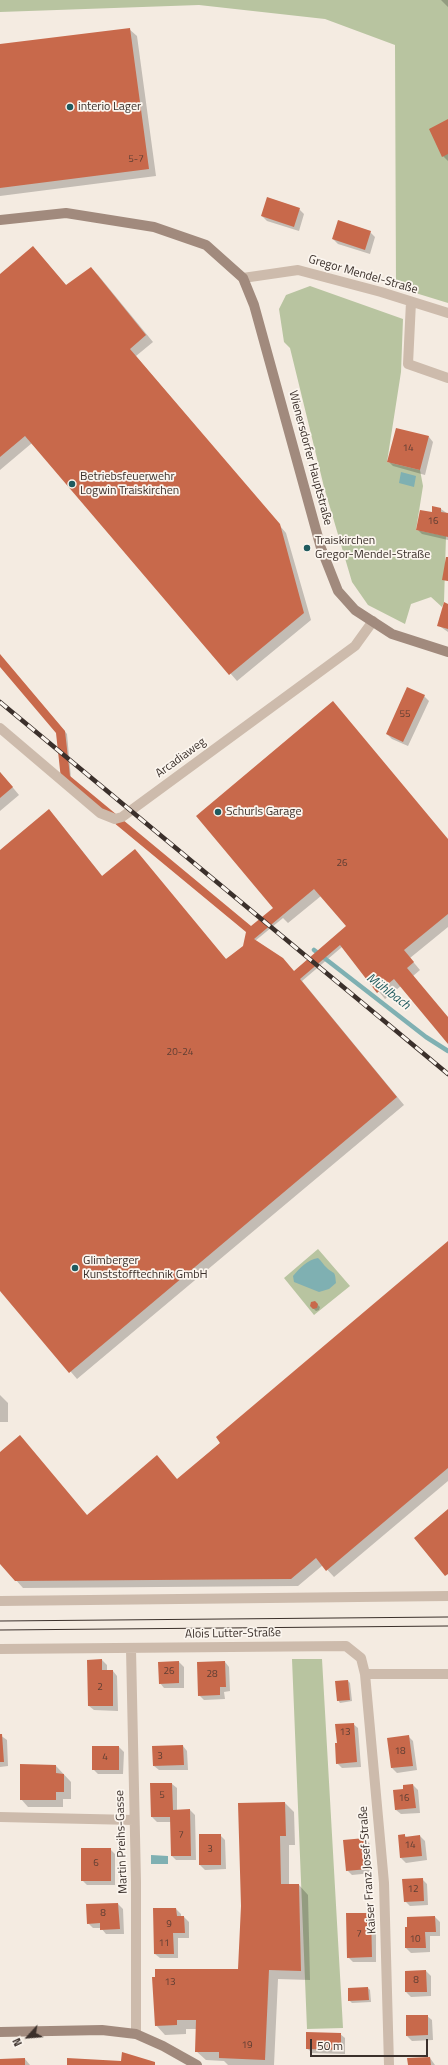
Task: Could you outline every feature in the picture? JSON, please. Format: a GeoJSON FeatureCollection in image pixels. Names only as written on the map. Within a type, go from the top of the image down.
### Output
{"type":"FeatureCollection","features":[{"type":"Feature","properties":{"kind":"street"},"geometry":{"type":"LineString","coordinates":[[0,220],[66,213],[154,227],[206,245],[242,278]]}},
{"type":"Feature","properties":{"kind":"street","name":"Gregor Mendel-Straße"},"geometry":{"type":"LineString","coordinates":[[242,278],[298,270],[448,314]]}},
{"type":"Feature","properties":{"kind":"street","name":"Wienersdorfer Hauptstraße"},"geometry":{"type":"LineString","coordinates":[[242,278],[254,305],[328,567],[338,591],[355,610],[392,634],[448,652]]}},
{"type":"Feature","properties":{"kind":"street"},"geometry":{"type":"LineString","coordinates":[[410,302],[408,364],[448,378]]}},
{"type":"Feature","properties":{"kind":"street","name":"Arcadiaweg"},"geometry":{"type":"LineString","coordinates":[[0,728],[100,812],[115,818],[122,817],[355,646],[373,621]]}},
{"type":"Feature","properties":{"kind":"street"},"geometry":{"type":"LineString","coordinates":[[0,1601],[448,1596]]}},
{"type":"Feature","properties":{"kind":"street","name":"Alois Lutter-Straße"},"geometry":{"type":"LineString","coordinates":[[0,1649],[346,1646],[361,1658],[365,1674]]}},
{"type":"Feature","properties":{"kind":"street","name":"Martin Preihs-Gasse"},"geometry":{"type":"LineString","coordinates":[[131,1649],[136,1882],[136,2034]]}},
{"type":"Feature","properties":{"kind":"street"},"geometry":{"type":"LineString","coordinates":[[365,1674],[448,1674]]}},
{"type":"Feature","properties":{"kind":"street","name":"Kaiser Franz Josef-Straße"},"geometry":{"type":"LineString","coordinates":[[365,1674],[384,1883],[389,2065]]}},
{"type":"Feature","properties":{"kind":"street"},"geometry":{"type":"LineString","coordinates":[[0,1817],[134,1820]]}},
{"type":"Feature","properties":{"kind":"street"},"geometry":{"type":"LineString","coordinates":[[0,2032],[102,2030],[136,2034],[163,2046],[197,2065]]}},
{"type":"Feature","properties":{"kind":"green space"},"geometry":{"type":"Polygon","coordinates":[[[0,0],[448,0],[448,303],[396,287],[395,45],[325,19],[199,5],[0,12],[0,0]]]}},
{"type":"Feature","properties":{"kind":"green space"},"geometry":{"type":"Polygon","coordinates":[[[310,286],[403,319],[401,372],[387,462],[420,470],[423,486],[416,530],[446,536],[444,602],[442,607],[431,597],[411,604],[405,624],[368,605],[352,582],[324,487],[290,348],[284,342],[279,309],[286,295],[310,286]]]}},
{"type":"Feature","properties":{"kind":"green space"},"geometry":{"type":"Polygon","coordinates":[[[318,1249],[350,1286],[314,1315],[284,1278],[318,1249]]]}},
{"type":"Feature","properties":{"kind":"green space"},"geometry":{"type":"Polygon","coordinates":[[[292,1659],[322,1659],[343,2028],[307,2029],[292,1659]]]}},
{"type":"Feature","properties":{"kind":"water"},"geometry":{"type":"Polygon","coordinates":[[[401,472],[416,476],[414,487],[399,483],[401,472]]]}},
{"type":"Feature","properties":{"kind":"water"},"geometry":{"type":"Polygon","coordinates":[[[318,1258],[335,1274],[336,1283],[329,1289],[319,1292],[294,1282],[293,1276],[307,1262],[318,1258]]]}},
{"type":"Feature","properties":{"kind":"water"},"geometry":{"type":"Polygon","coordinates":[[[151,1855],[168,1856],[168,1864],[151,1864],[151,1855]]]}},
{"type":"Feature","properties":{"kind":"building","name":"interio Lager"},"geometry":{"type":"Polygon","coordinates":[[[130,28],[149,169],[0,188],[0,44],[130,28]]]}},
{"type":"Feature","properties":{"kind":"building"},"geometry":{"type":"Polygon","coordinates":[[[448,119],[448,154],[442,157],[429,129],[448,119]]]}},
{"type":"Feature","properties":{"kind":"building"},"geometry":{"type":"Polygon","coordinates":[[[267,197],[300,208],[294,227],[261,216],[267,197]]]}},
{"type":"Feature","properties":{"kind":"building"},"geometry":{"type":"Polygon","coordinates":[[[338,220],[371,231],[365,250],[332,239],[338,220]]]}},
{"type":"Feature","properties":{"kind":"building"},"geometry":{"type":"Polygon","coordinates":[[[33,246],[66,285],[91,267],[146,335],[130,349],[280,524],[304,613],[229,675],[25,436],[0,457],[0,274],[33,246]]]}},
{"type":"Feature","properties":{"kind":"building"},"geometry":{"type":"Polygon","coordinates":[[[396,428],[429,436],[420,470],[387,462],[396,428]]]}},
{"type":"Feature","properties":{"kind":"building"},"geometry":{"type":"Polygon","coordinates":[[[432,506],[441,508],[441,512],[448,513],[448,537],[416,530],[420,510],[432,512],[432,506]]]}},
{"type":"Feature","properties":{"kind":"building"},"geometry":{"type":"Polygon","coordinates":[[[446,557],[448,557],[448,581],[442,580],[446,557]]]}},
{"type":"Feature","properties":{"kind":"building"},"geometry":{"type":"Polygon","coordinates":[[[444,602],[448,604],[448,629],[437,626],[444,602]]]}},
{"type":"Feature","properties":{"kind":"building"},"geometry":{"type":"Polygon","coordinates":[[[0,654],[65,731],[70,776],[251,926],[273,908],[196,816],[333,701],[448,839],[448,914],[404,950],[414,962],[407,968],[448,1017],[448,1044],[394,979],[377,993],[340,945],[300,979],[397,1097],[69,1373],[0,1291],[0,850],[49,809],[102,876],[135,849],[226,959],[243,946],[246,932],[61,779],[56,733],[0,667],[0,654]],[[314,889],[254,939],[283,958],[294,971],[346,926],[314,889]]]}},
{"type":"Feature","properties":{"kind":"building"},"geometry":{"type":"Polygon","coordinates":[[[407,687],[425,695],[403,742],[386,734],[407,687]]]}},
{"type":"Feature","properties":{"kind":"building"},"geometry":{"type":"Polygon","coordinates":[[[0,772],[13,787],[0,798],[0,772]]]}},
{"type":"Feature","properties":{"kind":"building"},"geometry":{"type":"Polygon","coordinates":[[[448,1241],[448,1468],[326,1571],[316,1558],[291,1579],[15,1581],[0,1564],[0,1452],[20,1435],[87,1515],[157,1455],[177,1479],[220,1443],[216,1437],[448,1241]]]}},
{"type":"Feature","properties":{"kind":"building"},"geometry":{"type":"Polygon","coordinates":[[[315,1301],[318,1304],[317,1308],[313,1309],[310,1306],[311,1302],[315,1301]]]}},
{"type":"Feature","properties":{"kind":"building"},"geometry":{"type":"Polygon","coordinates":[[[448,1509],[448,1574],[445,1576],[414,1538],[448,1509]]]}},
{"type":"Feature","properties":{"kind":"building"},"geometry":{"type":"Polygon","coordinates":[[[102,1659],[102,1670],[113,1670],[113,1706],[88,1706],[87,1660],[102,1659]]]}},
{"type":"Feature","properties":{"kind":"building"},"geometry":{"type":"Polygon","coordinates":[[[179,1661],[179,1683],[159,1684],[158,1662],[179,1661]]]}},
{"type":"Feature","properties":{"kind":"building"},"geometry":{"type":"Polygon","coordinates":[[[225,1661],[226,1687],[220,1687],[220,1695],[198,1696],[197,1662],[225,1661]]]}},
{"type":"Feature","properties":{"kind":"building"},"geometry":{"type":"Polygon","coordinates":[[[348,1680],[350,1700],[337,1701],[335,1681],[348,1680]]]}},
{"type":"Feature","properties":{"kind":"building"},"geometry":{"type":"Polygon","coordinates":[[[354,1723],[357,1762],[336,1764],[335,1743],[337,1743],[335,1724],[354,1723]]]}},
{"type":"Feature","properties":{"kind":"building"},"geometry":{"type":"Polygon","coordinates":[[[0,1734],[2,1734],[4,1762],[0,1762],[0,1734]]]}},
{"type":"Feature","properties":{"kind":"building"},"geometry":{"type":"Polygon","coordinates":[[[409,1735],[413,1766],[391,1768],[387,1738],[409,1735]]]}},
{"type":"Feature","properties":{"kind":"building"},"geometry":{"type":"Polygon","coordinates":[[[183,1745],[184,1765],[153,1766],[152,1746],[183,1745]]]}},
{"type":"Feature","properties":{"kind":"building"},"geometry":{"type":"Polygon","coordinates":[[[92,1746],[119,1746],[119,1770],[92,1770],[92,1746]]]}},
{"type":"Feature","properties":{"kind":"building"},"geometry":{"type":"Polygon","coordinates":[[[20,1764],[56,1765],[56,1773],[64,1774],[64,1792],[56,1792],[56,1800],[20,1800],[20,1764]]]}},
{"type":"Feature","properties":{"kind":"building"},"geometry":{"type":"Polygon","coordinates":[[[150,1783],[172,1783],[173,1810],[190,1809],[191,1856],[171,1856],[170,1817],[151,1817],[150,1783]]]}},
{"type":"Feature","properties":{"kind":"building"},"geometry":{"type":"Polygon","coordinates":[[[413,1784],[416,1808],[395,1810],[393,1790],[403,1789],[403,1785],[413,1784]]]}},
{"type":"Feature","properties":{"kind":"building"},"geometry":{"type":"Polygon","coordinates":[[[285,1802],[286,1836],[280,1836],[281,1884],[299,1884],[301,1971],[269,1970],[265,2060],[219,2058],[219,2052],[195,2052],[196,2020],[177,2020],[177,2025],[155,2026],[152,1977],[155,1977],[155,1969],[238,1969],[241,1906],[238,1803],[285,1802]]]}},
{"type":"Feature","properties":{"kind":"building"},"geometry":{"type":"Polygon","coordinates":[[[199,1834],[221,1834],[221,1865],[199,1865],[199,1834]]]}},
{"type":"Feature","properties":{"kind":"building"},"geometry":{"type":"Polygon","coordinates":[[[405,1834],[405,1837],[420,1835],[422,1856],[400,1858],[398,1835],[405,1834]]]}},
{"type":"Feature","properties":{"kind":"building"},"geometry":{"type":"Polygon","coordinates":[[[365,1838],[368,1869],[346,1871],[343,1840],[365,1838]]]}},
{"type":"Feature","properties":{"kind":"building"},"geometry":{"type":"Polygon","coordinates":[[[81,1848],[111,1848],[111,1881],[81,1881],[81,1848]]]}},
{"type":"Feature","properties":{"kind":"building"},"geometry":{"type":"Polygon","coordinates":[[[423,1878],[424,1901],[404,1902],[402,1879],[423,1878]]]}},
{"type":"Feature","properties":{"kind":"building"},"geometry":{"type":"Polygon","coordinates":[[[118,1903],[120,1929],[100,1930],[100,1923],[87,1924],[86,1904],[118,1903]]]}},
{"type":"Feature","properties":{"kind":"building"},"geometry":{"type":"Polygon","coordinates":[[[153,1908],[176,1908],[177,1916],[184,1916],[185,1933],[173,1933],[174,1954],[154,1954],[153,1908]]]}},
{"type":"Feature","properties":{"kind":"building"},"geometry":{"type":"Polygon","coordinates":[[[346,1913],[371,1913],[372,1957],[347,1958],[346,1913]]]}},
{"type":"Feature","properties":{"kind":"building"},"geometry":{"type":"Polygon","coordinates":[[[435,1916],[436,1932],[425,1932],[426,1948],[405,1948],[405,1927],[407,1927],[407,1917],[435,1916]]]}},
{"type":"Feature","properties":{"kind":"building"},"geometry":{"type":"Polygon","coordinates":[[[426,1970],[427,1992],[405,1992],[405,1971],[426,1970]]]}},
{"type":"Feature","properties":{"kind":"building"},"geometry":{"type":"Polygon","coordinates":[[[368,1987],[369,2000],[348,2001],[348,1988],[368,1987]]]}},
{"type":"Feature","properties":{"kind":"building"},"geometry":{"type":"Polygon","coordinates":[[[406,2015],[428,2015],[428,2035],[406,2036],[406,2015]]]}},
{"type":"Feature","properties":{"kind":"building"},"geometry":{"type":"Polygon","coordinates":[[[306,2032],[341,2033],[341,2050],[306,2049],[306,2032]]]}},
{"type":"Feature","properties":{"kind":"building"},"geometry":{"type":"Polygon","coordinates":[[[122,2052],[155,2062],[155,2065],[67,2065],[67,2058],[121,2061],[122,2052]]]}},
{"type":"Feature","properties":{"kind":"building"},"geometry":{"type":"Polygon","coordinates":[[[430,2057],[431,2065],[408,2065],[407,2058],[430,2057]]]}},
{"type":"Feature","properties":{"kind":"building"},"geometry":{"type":"Polygon","coordinates":[[[25,2058],[25,2065],[0,2065],[0,2059],[25,2058]]]}},
{"type":"Feature","properties":{"kind":"waterway","name":"Mühlbach"},"geometry":{"type":"LineString","coordinates":[[314,950],[426,1037],[448,1051]]}},
{"type":"Feature","properties":{"kind":"tram line"},"geometry":{"type":"LineString","coordinates":[[0,1621],[448,1617]]}},
{"type":"Feature","properties":{"kind":"tram line"},"geometry":{"type":"LineString","coordinates":[[0,1630],[448,1626]]}},
{"type":"Feature","properties":{"kind":"railway"},"geometry":{"type":"LineString","coordinates":[[0,702],[448,1074]]}},
{"type":"Feature","properties":{"kind":"place","name":"interio Lager"},"geometry":{"type":"Point","coordinates":[70,107]}},
{"type":"Feature","properties":{"kind":"place","name":"Betriebsfeuerwehr Logwin Traiskirchen"},"geometry":{"type":"Point","coordinates":[72,484]}},
{"type":"Feature","properties":{"kind":"place","name":"Traiskirchen Gregor-Mendel-Straße"},"geometry":{"type":"Point","coordinates":[307,548]}},
{"type":"Feature","properties":{"kind":"place","name":"Schurls Garage"},"geometry":{"type":"Point","coordinates":[218,812]}},
{"type":"Feature","properties":{"kind":"place","name":"Glimberger Kunststofftechnik GmbH"},"geometry":{"type":"Point","coordinates":[75,1268]}}]}
